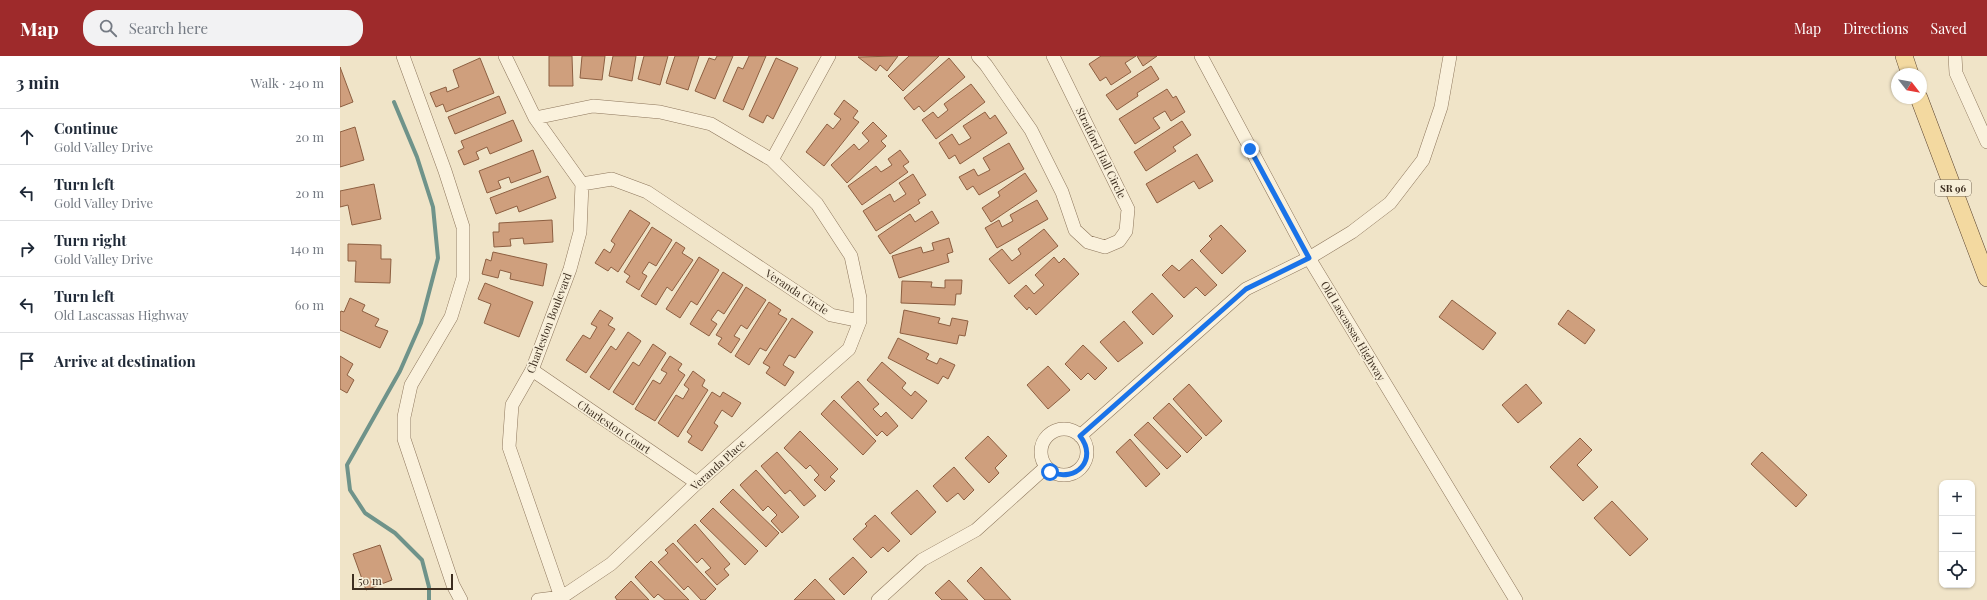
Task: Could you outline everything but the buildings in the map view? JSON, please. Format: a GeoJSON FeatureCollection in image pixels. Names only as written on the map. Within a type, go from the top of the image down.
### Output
{"type":"FeatureCollection","features":[{"type":"Feature","properties":{"kind":"main road"},"geometry":{"type":"LineString","coordinates":[[1904,56],[1908,68]]}},
{"type":"Feature","properties":{"kind":"main road","name":"SR 96"},"geometry":{"type":"LineString","coordinates":[[1921,104],[1987,278]]}},
{"type":"Feature","properties":{"kind":"street"},"geometry":{"type":"LineString","coordinates":[[403,56],[445,171],[463,227],[463,278],[451,317],[411,385],[404,417],[404,439],[453,585],[461,600]]}},
{"type":"Feature","properties":{"kind":"street"},"geometry":{"type":"LineString","coordinates":[[505,56],[535,118],[582,184]]}},
{"type":"Feature","properties":{"kind":"street"},"geometry":{"type":"LineString","coordinates":[[772,160],[829,56]]}},
{"type":"Feature","properties":{"kind":"street","name":"Stratford Hall Circle"},"geometry":{"type":"LineString","coordinates":[[978,56],[986,65],[1031,130],[1062,192],[1075,230],[1088,242],[1105,247],[1119,241],[1126,230],[1128,209],[1053,56]]}},
{"type":"Feature","properties":{"kind":"street","name":"Old Lascassas Highway"},"geometry":{"type":"LineString","coordinates":[[1201,56],[1309,258],[1516,600]]}},
{"type":"Feature","properties":{"kind":"street"},"geometry":{"type":"LineString","coordinates":[[1080,436],[1246,289],[1309,258],[1352,232],[1390,203],[1423,160],[1441,107],[1450,56]]}},
{"type":"Feature","properties":{"kind":"street"},"geometry":{"type":"LineString","coordinates":[[1955,56],[1956,72],[1987,142]]}},
{"type":"Feature","properties":{"kind":"street"},"geometry":{"type":"LineString","coordinates":[[535,118],[593,106],[660,112],[711,124],[772,160],[817,204],[851,256],[860,298],[860,321]]}},
{"type":"Feature","properties":{"kind":"street","name":"Veranda Circle"},"geometry":{"type":"LineString","coordinates":[[582,184],[612,179],[647,192],[832,315],[860,321]]}},
{"type":"Feature","properties":{"kind":"street","name":"Charleston Boulevard"},"geometry":{"type":"LineString","coordinates":[[562,598],[509,447],[512,405],[532,370],[557,306],[580,232],[582,184]]}},
{"type":"Feature","properties":{"kind":"street","name":"Veranda Place"},"geometry":{"type":"LineString","coordinates":[[562,598],[611,564],[697,483],[849,349],[860,321]]}},
{"type":"Feature","properties":{"kind":"street","name":"Charleston Court"},"geometry":{"type":"LineString","coordinates":[[532,370],[697,483]]}},
{"type":"Feature","properties":{"kind":"street"},"geometry":{"type":"LineString","coordinates":[[1064,429],[1072,431],[1080,436],[1087,449],[1086,457],[1079,470],[1066,476],[1058,475],[1046,467],[1040,456],[1041,448],[1049,434],[1056,430],[1064,429]]}},
{"type":"Feature","properties":{"kind":"street"},"geometry":{"type":"LineString","coordinates":[[878,600],[922,560],[976,530],[1046,467]]}},
{"type":"Feature","properties":{"kind":"street"},"geometry":{"type":"LineString","coordinates":[[538,600],[562,598]]}},
{"type":"Feature","properties":{"kind":"waterway"},"geometry":{"type":"LineString","coordinates":[[394,102],[417,157],[433,207],[438,258],[421,323],[400,371],[347,465],[350,490],[365,513],[395,533],[422,560],[429,587],[429,600]]}},
{"type":"Feature","properties":{"kind":"route"},"geometry":{"type":"LineString","coordinates":[[1050,472],[1066,476],[1079,470],[1083,465],[1087,449],[1080,436],[1246,289],[1309,258],[1250,149]]}}]}
